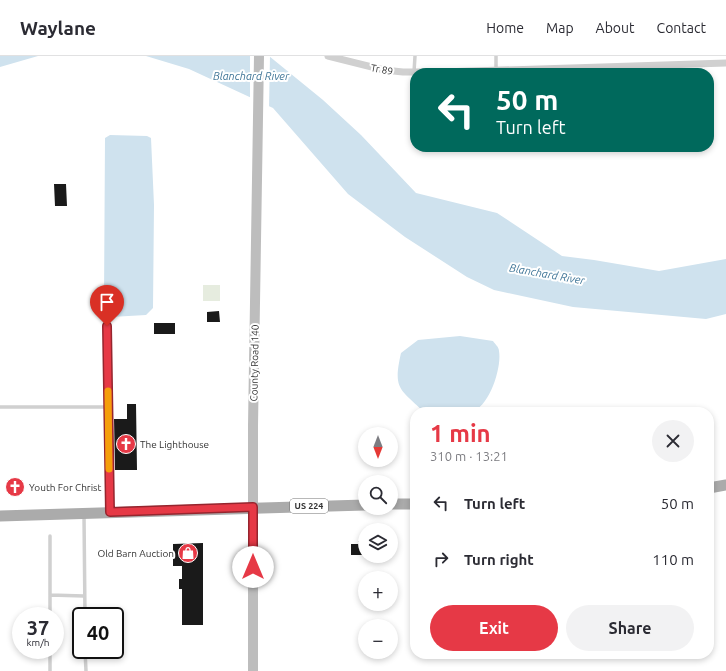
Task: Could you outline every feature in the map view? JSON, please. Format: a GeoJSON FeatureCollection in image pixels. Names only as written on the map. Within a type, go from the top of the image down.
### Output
{"type":"FeatureCollection","features":[{"type":"Feature","properties":{"kind":"main road"},"geometry":{"type":"LineString","coordinates":[[714,487],[726,485]]}},
{"type":"Feature","properties":{"kind":"main road"},"geometry":{"type":"LineString","coordinates":[[398,504],[410,504]]}},
{"type":"Feature","properties":{"kind":"main road","name":"US 224"},"geometry":{"type":"LineString","coordinates":[[0,516],[253,507],[358,505]]}},
{"type":"Feature","properties":{"kind":"street","name":"County Road 140"},"geometry":{"type":"LineString","coordinates":[[253,671],[253,426],[259,56]]}},
{"type":"Feature","properties":{"kind":"street","name":"Tr 89"},"geometry":{"type":"LineString","coordinates":[[328,56],[384,70],[410,72]]}},
{"type":"Feature","properties":{"kind":"street","name":"Tr 89"},"geometry":{"type":"LineString","coordinates":[[562,68],[726,63]]}},
{"type":"Feature","properties":{"kind":"lane"},"geometry":{"type":"LineString","coordinates":[[414,68],[415,56]]}},
{"type":"Feature","properties":{"kind":"lane"},"geometry":{"type":"LineString","coordinates":[[496,56],[496,68]]}},
{"type":"Feature","properties":{"kind":"lane"},"geometry":{"type":"LineString","coordinates":[[107,326],[110,512]]}},
{"type":"Feature","properties":{"kind":"lane"},"geometry":{"type":"LineString","coordinates":[[0,407],[108,407]]}},
{"type":"Feature","properties":{"kind":"lane"},"geometry":{"type":"LineString","coordinates":[[84,513],[84,607]]}},
{"type":"Feature","properties":{"kind":"lane"},"geometry":{"type":"LineString","coordinates":[[50,536],[50,607]]}},
{"type":"Feature","properties":{"kind":"lane"},"geometry":{"type":"LineString","coordinates":[[50,595],[84,596]]}},
{"type":"Feature","properties":{"kind":"lane"},"geometry":{"type":"LineString","coordinates":[[50,659],[50,671]]}},
{"type":"Feature","properties":{"kind":"lane"},"geometry":{"type":"LineString","coordinates":[[85,659],[86,671]]}},
{"type":"Feature","properties":{"kind":"shaded area"},"geometry":{"type":"Polygon","coordinates":[[[203,285],[220,285],[220,301],[203,301],[203,285]]]}},
{"type":"Feature","properties":{"kind":"water"},"geometry":{"type":"Polygon","coordinates":[[[0,56],[38,56],[0,67],[0,56]]]}},
{"type":"Feature","properties":{"kind":"water","name":"Blanchard River"},"geometry":{"type":"Polygon","coordinates":[[[146,56],[269,56],[323,100],[361,135],[416,193],[497,213],[562,256],[659,271],[726,259],[726,314],[706,319],[573,307],[494,290],[467,277],[405,237],[348,194],[273,108],[189,69],[146,56]]]}},
{"type":"Feature","properties":{"kind":"water"},"geometry":{"type":"Polygon","coordinates":[[[110,135],[147,136],[151,138],[154,205],[153,308],[146,315],[111,317],[106,314],[104,301],[105,138],[110,135]]]}},
{"type":"Feature","properties":{"kind":"water"},"geometry":{"type":"Polygon","coordinates":[[[460,336],[493,341],[499,350],[496,377],[489,395],[479,407],[419,407],[409,398],[400,387],[398,381],[399,365],[401,353],[418,340],[460,336]]]}},
{"type":"Feature","properties":{"kind":"pier"},"geometry":{"type":"Polygon","coordinates":[[[250,56],[270,56],[269,108],[250,99],[250,56]]]}},
{"type":"Feature","properties":{"kind":"building"},"geometry":{"type":"Polygon","coordinates":[[[54,184],[66,184],[67,206],[55,206],[54,184]]]}},
{"type":"Feature","properties":{"kind":"building"},"geometry":{"type":"Polygon","coordinates":[[[219,311],[220,322],[207,322],[207,312],[219,311]]]}},
{"type":"Feature","properties":{"kind":"building"},"geometry":{"type":"Polygon","coordinates":[[[154,323],[175,323],[175,334],[154,334],[154,323]]]}},
{"type":"Feature","properties":{"kind":"building","name":"The Lighthouse"},"geometry":{"type":"Polygon","coordinates":[[[127,404],[136,404],[137,470],[115,470],[114,419],[127,419],[127,404]]]}},
{"type":"Feature","properties":{"kind":"building"},"geometry":{"type":"Polygon","coordinates":[[[203,543],[203,625],[182,625],[182,589],[179,589],[179,579],[182,579],[182,566],[173,566],[173,544],[203,543]]]}},
{"type":"Feature","properties":{"kind":"building"},"geometry":{"type":"Polygon","coordinates":[[[351,544],[358,544],[358,555],[351,555],[351,544]]]}},
{"type":"Feature","properties":{"kind":"slow traffic"},"geometry":{"type":"LineString","coordinates":[[108,391],[109,469]]}},
{"type":"Feature","properties":{"kind":"place","name":"The Lighthouse"},"geometry":{"type":"Point","coordinates":[126,444]}},
{"type":"Feature","properties":{"kind":"place","name":"Youth For Christ"},"geometry":{"type":"Point","coordinates":[15,487]}},
{"type":"Feature","properties":{"kind":"place","name":"Old Barn Auction"},"geometry":{"type":"Point","coordinates":[188,553]}},
{"type":"Feature","properties":{"kind":"route"},"geometry":{"type":"LineString","coordinates":[[107,326],[110,512],[253,507],[253,567]]}}]}
